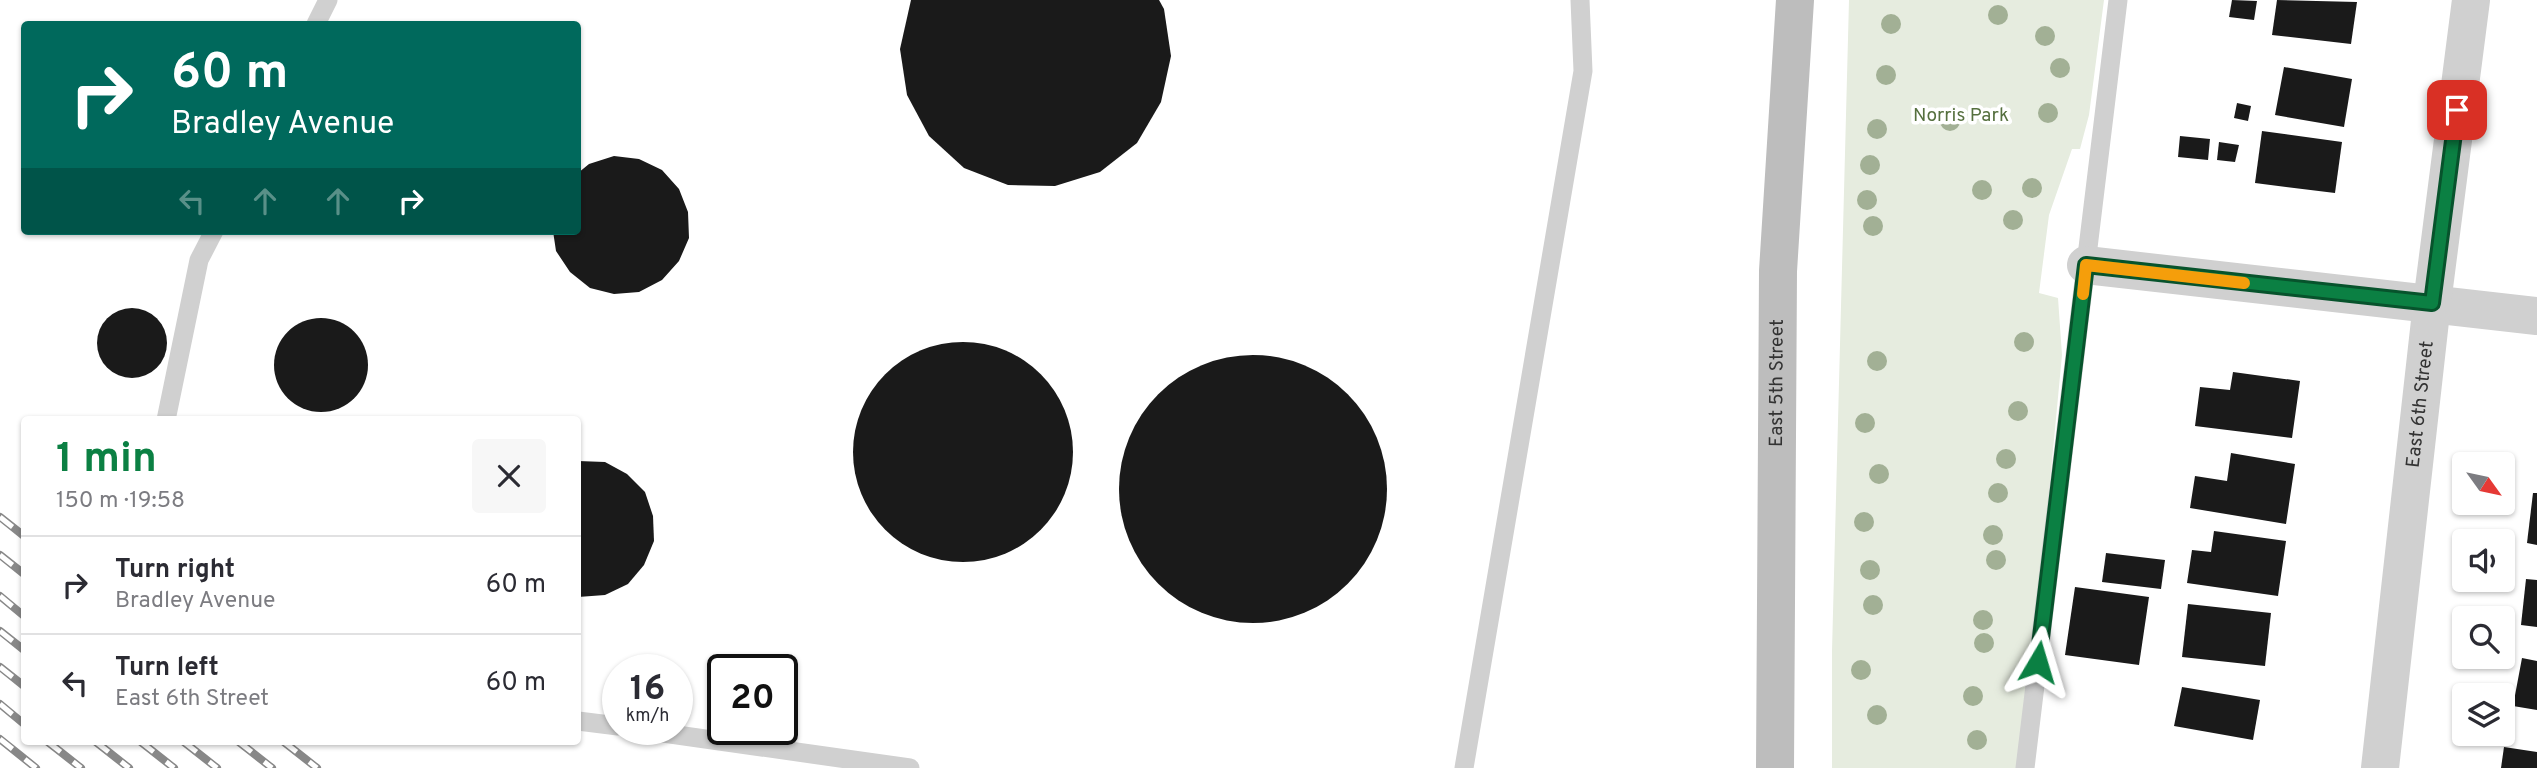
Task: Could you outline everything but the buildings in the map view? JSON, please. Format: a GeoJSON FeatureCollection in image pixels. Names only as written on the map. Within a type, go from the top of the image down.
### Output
{"type":"FeatureCollection","features":[{"type":"Feature","properties":{"kind":"main road","name":"East 5th Street"},"geometry":{"type":"LineString","coordinates":[[1775,768],[1778,271],[1795,0]]}},
{"type":"Feature","properties":{"kind":"street","name":"East 6th Street"},"geometry":{"type":"LineString","coordinates":[[2380,768],[2432,303],[2471,0]]}},
{"type":"Feature","properties":{"kind":"street"},"geometry":{"type":"LineString","coordinates":[[2086,265],[2537,316]]}},
{"type":"Feature","properties":{"kind":"lane"},"geometry":{"type":"LineString","coordinates":[[318,21],[328,0]]}},
{"type":"Feature","properties":{"kind":"lane"},"geometry":{"type":"LineString","coordinates":[[1464,768],[1583,71],[1580,0]]}},
{"type":"Feature","properties":{"kind":"lane"},"geometry":{"type":"LineString","coordinates":[[2025,768],[2119,0]]}},
{"type":"Feature","properties":{"kind":"lane"},"geometry":{"type":"LineString","coordinates":[[167,416],[200,260],[212,235]]}},
{"type":"Feature","properties":{"kind":"lane"},"geometry":{"type":"LineString","coordinates":[[581,721],[602,724]]}},
{"type":"Feature","properties":{"kind":"lane"},"geometry":{"type":"LineString","coordinates":[[693,737],[910,768]]}},
{"type":"Feature","properties":{"kind":"green space","name":"Norris Park"},"geometry":{"type":"Polygon","coordinates":[[[1849,0],[2104,0],[2089,115],[2080,149],[2072,149],[2049,215],[2039,293],[2058,298],[2062,355],[2042,566],[2017,768],[1832,768],[1832,651],[1849,0]]]}},
{"type":"Feature","properties":{"kind":"railway"},"geometry":{"type":"LineString","coordinates":[[0,517],[21,534]]}},
{"type":"Feature","properties":{"kind":"railway"},"geometry":{"type":"LineString","coordinates":[[0,555],[21,572]]}},
{"type":"Feature","properties":{"kind":"railway"},"geometry":{"type":"LineString","coordinates":[[0,596],[21,614]]}},
{"type":"Feature","properties":{"kind":"railway"},"geometry":{"type":"LineString","coordinates":[[0,631],[21,648]]}},
{"type":"Feature","properties":{"kind":"railway"},"geometry":{"type":"LineString","coordinates":[[0,667],[21,684]]}},
{"type":"Feature","properties":{"kind":"railway"},"geometry":{"type":"LineString","coordinates":[[0,704],[21,722]]}},
{"type":"Feature","properties":{"kind":"railway"},"geometry":{"type":"LineString","coordinates":[[0,739],[36,768]]}},
{"type":"Feature","properties":{"kind":"railway"},"geometry":{"type":"LineString","coordinates":[[52,745],[81,768]]}},
{"type":"Feature","properties":{"kind":"railway"},"geometry":{"type":"LineString","coordinates":[[100,745],[129,768]]}},
{"type":"Feature","properties":{"kind":"railway"},"geometry":{"type":"LineString","coordinates":[[145,745],[174,768]]}},
{"type":"Feature","properties":{"kind":"railway"},"geometry":{"type":"LineString","coordinates":[[188,745],[217,768]]}},
{"type":"Feature","properties":{"kind":"railway"},"geometry":{"type":"LineString","coordinates":[[243,745],[272,768]]}},
{"type":"Feature","properties":{"kind":"railway"},"geometry":{"type":"LineString","coordinates":[[288,745],[317,768]]}},
{"type":"Feature","properties":{"kind":"slow traffic"},"geometry":{"type":"LineString","coordinates":[[2083,294],[2086,265],[2244,283]]}},
{"type":"Feature","properties":{"kind":"route"},"geometry":{"type":"LineString","coordinates":[[2038,662],[2086,265],[2432,303],[2457,110]]}}]}
